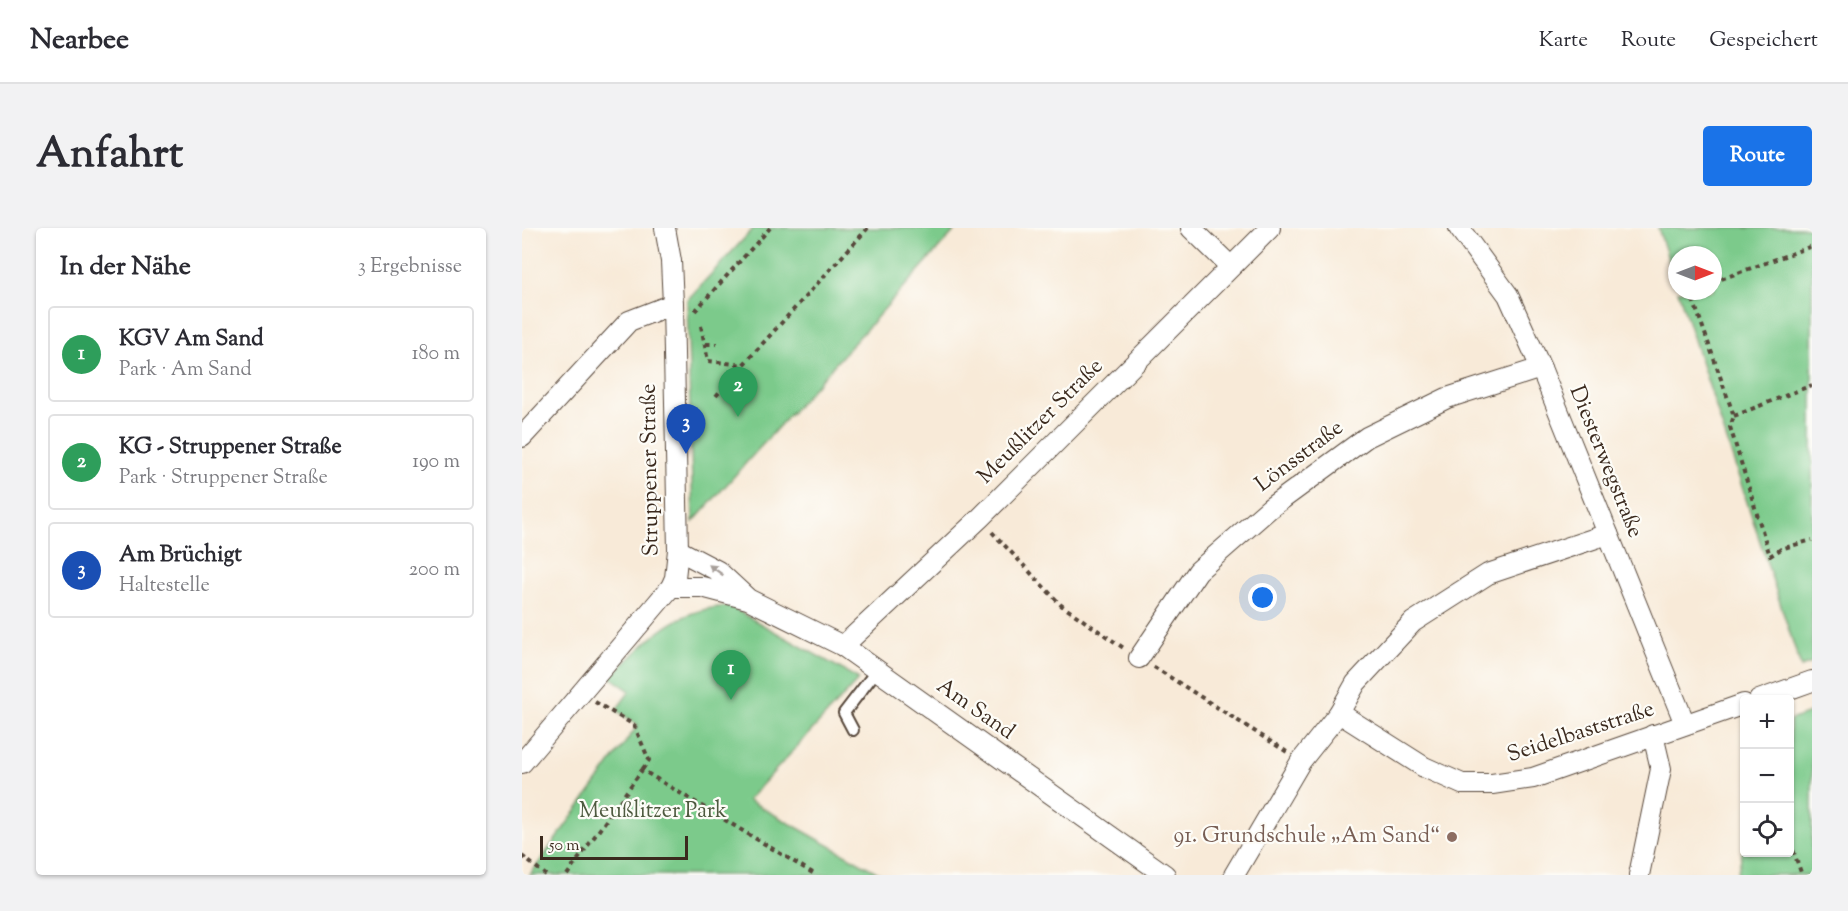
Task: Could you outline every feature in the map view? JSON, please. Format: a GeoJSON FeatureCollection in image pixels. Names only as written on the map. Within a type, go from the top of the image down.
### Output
{"type":"FeatureCollection","features":[{"type":"Feature","properties":{"kind":"street","name":"Struppener Straße"},"geometry":{"type":"LineString","coordinates":[[522,763],[671,587],[675,578],[678,550],[674,454],[673,304],[665,228]]}},
{"type":"Feature","properties":{"kind":"street"},"geometry":{"type":"LineString","coordinates":[[1191,228],[1230,266]]}},
{"type":"Feature","properties":{"kind":"street","name":"Meußlitzer Straße"},"geometry":{"type":"LineString","coordinates":[[843,646],[980,518],[1270,228]]}},
{"type":"Feature","properties":{"kind":"street","name":"Diesterwegstraße"},"geometry":{"type":"LineString","coordinates":[[1460,228],[1508,295],[1541,368],[1685,724]]}},
{"type":"Feature","properties":{"kind":"street"},"geometry":{"type":"LineString","coordinates":[[522,437],[629,321],[673,304]]}},
{"type":"Feature","properties":{"kind":"street","name":"Lönsstraße"},"geometry":{"type":"LineString","coordinates":[[1139,658],[1198,571],[1270,508],[1367,437],[1446,398],[1541,368]]}},
{"type":"Feature","properties":{"kind":"street"},"geometry":{"type":"LineString","coordinates":[[1234,875],[1301,761],[1339,713],[1356,683],[1413,622],[1488,574],[1608,534]]}},
{"type":"Feature","properties":{"kind":"street","name":"Am Sand"},"geometry":{"type":"LineString","coordinates":[[678,550],[718,571],[748,599]]}},
{"type":"Feature","properties":{"kind":"street","name":"Am Sand"},"geometry":{"type":"LineString","coordinates":[[671,587],[702,587],[748,599],[843,646],[1165,875]]}},
{"type":"Feature","properties":{"kind":"street"},"geometry":{"type":"LineString","coordinates":[[1771,695],[1812,681]]}},
{"type":"Feature","properties":{"kind":"street","name":"Seidelbaststraße"},"geometry":{"type":"LineString","coordinates":[[1339,713],[1424,767],[1462,784],[1492,784],[1533,778],[1740,705]]}},
{"type":"Feature","properties":{"kind":"street"},"geometry":{"type":"LineString","coordinates":[[1639,875],[1661,769],[1653,735]]}},
{"type":"Feature","properties":{"kind":"lane"},"geometry":{"type":"LineString","coordinates":[[853,730],[844,713],[877,670]]}},
{"type":"Feature","properties":{"kind":"path"},"geometry":{"type":"LineString","coordinates":[[695,311],[770,228]]}},
{"type":"Feature","properties":{"kind":"path"},"geometry":{"type":"LineString","coordinates":[[716,396],[868,228]]}},
{"type":"Feature","properties":{"kind":"path"},"geometry":{"type":"LineString","coordinates":[[1722,279],[1812,246]]}},
{"type":"Feature","properties":{"kind":"path"},"geometry":{"type":"LineString","coordinates":[[1693,300],[1734,416],[1730,427],[1770,556],[1781,549],[1812,540]]}},
{"type":"Feature","properties":{"kind":"path"},"geometry":{"type":"LineString","coordinates":[[701,326],[708,362],[743,365]]}},
{"type":"Feature","properties":{"kind":"path"},"geometry":{"type":"LineString","coordinates":[[706,344],[717,344]]}},
{"type":"Feature","properties":{"kind":"path"},"geometry":{"type":"LineString","coordinates":[[1734,416],[1812,385]]}},
{"type":"Feature","properties":{"kind":"path"},"geometry":{"type":"LineString","coordinates":[[567,875],[649,760],[634,725],[581,694]]}},
{"type":"Feature","properties":{"kind":"path"},"geometry":{"type":"LineString","coordinates":[[642,770],[816,875]]}},
{"type":"Feature","properties":{"kind":"path"},"geometry":{"type":"LineString","coordinates":[[1794,853],[1802,875]]}},
{"type":"Feature","properties":{"kind":"path"},"geometry":{"type":"LineString","coordinates":[[522,856],[546,875]]}},
{"type":"Feature","properties":{"kind":"green space"},"geometry":{"type":"Polygon","coordinates":[[[754,228],[957,228],[693,522],[687,300],[754,228]]]}},
{"type":"Feature","properties":{"kind":"green space"},"geometry":{"type":"Polygon","coordinates":[[[1658,228],[1812,228],[1812,663],[1801,667],[1681,300],[1722,300],[1722,246],[1668,246],[1668,259],[1658,228]]]}},
{"type":"Feature","properties":{"kind":"green space","name":"Meußlitzer Park"},"geometry":{"type":"Polygon","coordinates":[[[729,606],[859,679],[748,800],[882,875],[530,875],[638,725],[616,710],[630,691],[610,677],[650,640],[677,620],[709,608],[729,606]]]}},
{"type":"Feature","properties":{"kind":"green space"},"geometry":{"type":"Polygon","coordinates":[[[1812,712],[1812,875],[1737,875],[1741,857],[1794,857],[1794,719],[1812,712]]]}},
{"type":"Feature","properties":{"kind":"place","name":"KG - Struppener Straße"},"geometry":{"type":"Point","coordinates":[738,417]}},
{"type":"Feature","properties":{"kind":"place","name":"Am Brüchigt"},"geometry":{"type":"Point","coordinates":[686,454]}},
{"type":"Feature","properties":{"kind":"place","name":"KGV Am Sand"},"geometry":{"type":"Point","coordinates":[731,700]}},
{"type":"Feature","properties":{"kind":"place","name":"91. Grundschule „Am Sand“"},"geometry":{"type":"Point","coordinates":[1452,837]}}]}
